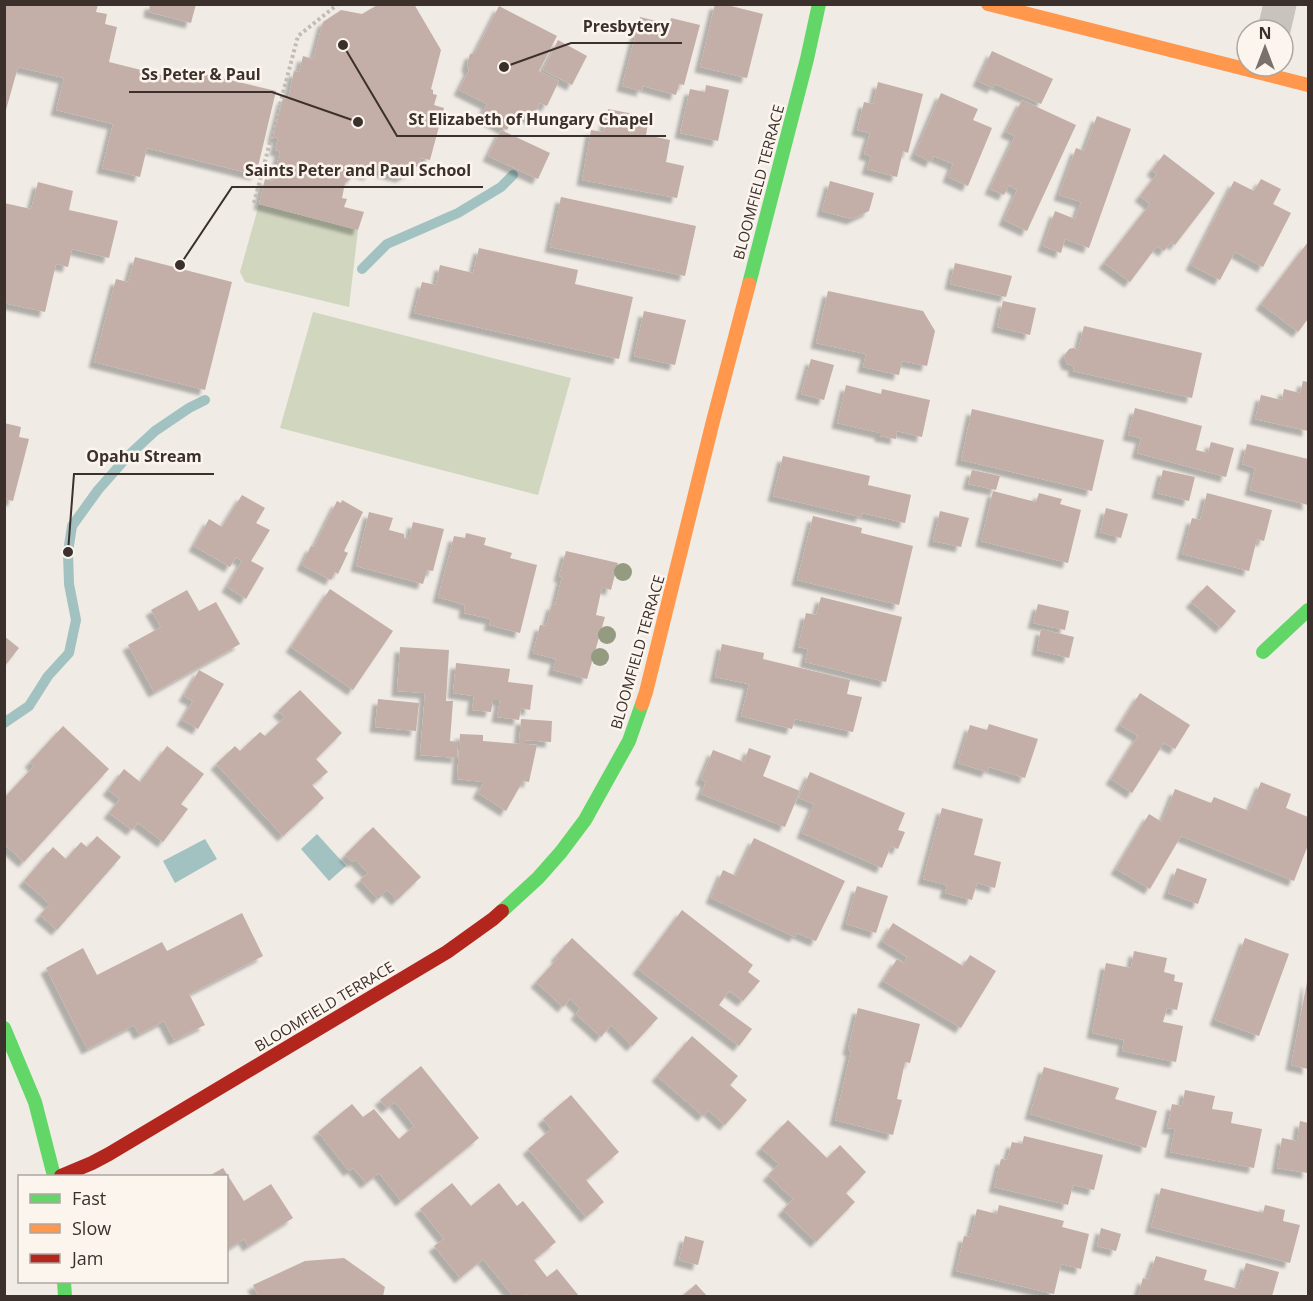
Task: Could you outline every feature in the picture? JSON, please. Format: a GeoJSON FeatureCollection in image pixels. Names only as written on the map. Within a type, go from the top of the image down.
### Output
{"type":"FeatureCollection","features":[{"type":"Feature","properties":{"kind":"street","name":"BLOOMFIELD TERRACE"},"geometry":{"type":"LineString","coordinates":[[63,1175],[109,1154],[447,952],[493,919],[538,878],[585,820],[629,741],[646,692],[819,4]]}},
{"type":"Feature","properties":{"kind":"street"},"geometry":{"type":"LineString","coordinates":[[988,4],[1235,63]]}},
{"type":"Feature","properties":{"kind":"street"},"geometry":{"type":"LineString","coordinates":[[1287,78],[1308,85]]}},
{"type":"Feature","properties":{"kind":"street"},"geometry":{"type":"LineString","coordinates":[[1263,652],[1308,610]]}},
{"type":"Feature","properties":{"kind":"street"},"geometry":{"type":"LineString","coordinates":[[4,1028],[35,1102],[54,1175]]}},
{"type":"Feature","properties":{"kind":"path"},"geometry":{"type":"LineString","coordinates":[[254,203],[298,36],[338,4]]}},
{"type":"Feature","properties":{"kind":"green space"},"geometry":{"type":"Polygon","coordinates":[[[259,204],[358,230],[349,307],[245,282],[240,272],[259,204]]]}},
{"type":"Feature","properties":{"kind":"green space"},"geometry":{"type":"Polygon","coordinates":[[[313,312],[571,378],[538,495],[280,428],[313,312]]]}},
{"type":"Feature","properties":{"kind":"water"},"geometry":{"type":"Polygon","coordinates":[[[317,834],[346,866],[329,881],[301,849],[317,834]]]}},
{"type":"Feature","properties":{"kind":"water"},"geometry":{"type":"Polygon","coordinates":[[[205,839],[217,859],[175,883],[163,861],[205,839]]]}},
{"type":"Feature","properties":{"kind":"building"},"geometry":{"type":"Polygon","coordinates":[[[4,4],[98,4],[96,12],[107,14],[105,24],[117,27],[109,62],[197,84],[200,73],[276,91],[256,175],[147,148],[140,177],[102,168],[113,124],[56,110],[64,78],[18,67],[4,117],[4,4]]]}},
{"type":"Feature","properties":{"kind":"building"},"geometry":{"type":"Polygon","coordinates":[[[150,4],[196,4],[191,23],[149,12],[150,4]]]}},
{"type":"Feature","properties":{"kind":"building"},"geometry":{"type":"Polygon","coordinates":[[[379,4],[414,4],[441,50],[431,89],[433,94],[437,95],[434,105],[444,108],[430,160],[421,158],[419,167],[413,166],[412,171],[401,177],[372,169],[369,175],[356,171],[353,177],[345,183],[342,198],[347,199],[344,207],[364,212],[358,230],[259,204],[265,179],[273,181],[280,151],[275,150],[278,138],[273,137],[283,98],[288,99],[294,71],[299,72],[303,56],[313,59],[323,22],[341,10],[362,14],[379,4]]]}},
{"type":"Feature","properties":{"kind":"building"},"geometry":{"type":"Polygon","coordinates":[[[715,4],[763,14],[747,78],[700,67],[715,4]]]}},
{"type":"Feature","properties":{"kind":"building"},"geometry":{"type":"Polygon","coordinates":[[[499,6],[557,36],[539,71],[559,81],[547,106],[540,103],[532,119],[517,111],[507,130],[481,116],[487,104],[459,90],[469,70],[467,65],[470,54],[475,53],[499,6]]]}},
{"type":"Feature","properties":{"kind":"building"},"geometry":{"type":"Polygon","coordinates":[[[640,17],[669,24],[671,18],[700,25],[684,85],[679,84],[676,95],[643,86],[642,91],[622,86],[640,17]]]}},
{"type":"Feature","properties":{"kind":"building"},"geometry":{"type":"Polygon","coordinates":[[[558,40],[587,56],[572,85],[543,70],[558,40]]]}},
{"type":"Feature","properties":{"kind":"building"},"geometry":{"type":"Polygon","coordinates":[[[992,51],[1053,79],[1041,104],[995,84],[993,88],[978,81],[992,51]]]}},
{"type":"Feature","properties":{"kind":"building"},"geometry":{"type":"Polygon","coordinates":[[[878,82],[923,94],[908,153],[903,151],[897,177],[867,169],[871,156],[864,154],[870,133],[857,130],[864,102],[873,104],[878,82]]]}},
{"type":"Feature","properties":{"kind":"building"},"geometry":{"type":"Polygon","coordinates":[[[706,85],[729,90],[718,141],[680,133],[690,89],[705,92],[706,85]]]}},
{"type":"Feature","properties":{"kind":"building"},"geometry":{"type":"Polygon","coordinates":[[[941,93],[978,109],[973,120],[992,128],[968,186],[948,177],[953,164],[934,156],[931,162],[915,154],[941,93]]]}},
{"type":"Feature","properties":{"kind":"building"},"geometry":{"type":"Polygon","coordinates":[[[1022,100],[1076,125],[1027,231],[1004,220],[1017,190],[1009,185],[1004,195],[990,189],[1015,136],[1006,132],[1022,100]]]}},
{"type":"Feature","properties":{"kind":"building"},"geometry":{"type":"Polygon","coordinates":[[[608,109],[649,117],[646,135],[670,140],[666,162],[684,166],[677,198],[582,180],[591,130],[603,132],[608,109]]]}},
{"type":"Feature","properties":{"kind":"building"},"geometry":{"type":"Polygon","coordinates":[[[1097,116],[1131,129],[1089,248],[1065,239],[1061,253],[1043,246],[1055,211],[1075,219],[1081,202],[1059,195],[1076,148],[1084,151],[1097,116]]]}},
{"type":"Feature","properties":{"kind":"building"},"geometry":{"type":"Polygon","coordinates":[[[501,130],[550,153],[538,179],[488,156],[501,130]]]}},
{"type":"Feature","properties":{"kind":"building"},"geometry":{"type":"Polygon","coordinates":[[[1164,154],[1215,193],[1175,245],[1171,242],[1164,251],[1157,246],[1130,282],[1104,263],[1150,204],[1140,196],[1157,174],[1152,170],[1164,154]]]}},
{"type":"Feature","properties":{"kind":"building"},"geometry":{"type":"Polygon","coordinates":[[[1261,179],[1281,189],[1273,204],[1291,213],[1263,267],[1235,252],[1220,280],[1191,265],[1234,181],[1254,191],[1261,179]]]}},
{"type":"Feature","properties":{"kind":"building"},"geometry":{"type":"Polygon","coordinates":[[[830,181],[874,193],[869,211],[852,219],[822,211],[830,181]]]}},
{"type":"Feature","properties":{"kind":"building"},"geometry":{"type":"Polygon","coordinates":[[[38,182],[73,191],[69,210],[118,221],[109,258],[72,249],[68,267],[56,264],[45,312],[4,303],[4,203],[31,209],[38,182]]]}},
{"type":"Feature","properties":{"kind":"building"},"geometry":{"type":"Polygon","coordinates":[[[561,197],[696,226],[685,276],[550,247],[561,197]]]}},
{"type":"Feature","properties":{"kind":"building"},"geometry":{"type":"Polygon","coordinates":[[[1308,242],[1308,319],[1298,332],[1261,304],[1308,242]]]}},
{"type":"Feature","properties":{"kind":"building"},"geometry":{"type":"Polygon","coordinates":[[[479,248],[578,270],[575,284],[633,297],[619,359],[414,313],[422,282],[436,285],[440,265],[473,273],[479,248]]]}},
{"type":"Feature","properties":{"kind":"building"},"geometry":{"type":"Polygon","coordinates":[[[135,257],[232,282],[205,390],[94,362],[116,279],[128,282],[135,257]]]}},
{"type":"Feature","properties":{"kind":"building"},"geometry":{"type":"Polygon","coordinates":[[[955,263],[1012,276],[1006,297],[950,284],[955,263]]]}},
{"type":"Feature","properties":{"kind":"building"},"geometry":{"type":"Polygon","coordinates":[[[828,291],[923,311],[935,331],[927,366],[902,361],[899,375],[863,367],[866,354],[816,343],[828,291]]]}},
{"type":"Feature","properties":{"kind":"building"},"geometry":{"type":"Polygon","coordinates":[[[1003,301],[1036,308],[1030,335],[997,327],[1003,301]]]}},
{"type":"Feature","properties":{"kind":"building"},"geometry":{"type":"Polygon","coordinates":[[[644,311],[686,320],[675,365],[634,356],[644,311]]]}},
{"type":"Feature","properties":{"kind":"building"},"geometry":{"type":"Polygon","coordinates":[[[1084,326],[1202,353],[1192,398],[1073,371],[1074,366],[1067,364],[1064,356],[1069,349],[1078,350],[1084,326]]]}},
{"type":"Feature","properties":{"kind":"building"},"geometry":{"type":"Polygon","coordinates":[[[811,359],[834,365],[824,400],[801,394],[811,359]]]}},
{"type":"Feature","properties":{"kind":"building"},"geometry":{"type":"Polygon","coordinates":[[[1303,381],[1308,382],[1308,431],[1255,419],[1261,395],[1282,400],[1284,389],[1300,393],[1303,381]]]}},
{"type":"Feature","properties":{"kind":"building"},"geometry":{"type":"Polygon","coordinates":[[[846,385],[881,394],[882,389],[930,400],[922,437],[897,431],[896,439],[837,423],[846,385]]]}},
{"type":"Feature","properties":{"kind":"building"},"geometry":{"type":"Polygon","coordinates":[[[1135,408],[1202,426],[1196,450],[1208,453],[1211,442],[1234,448],[1226,477],[1137,453],[1141,438],[1128,435],[1135,408]]]}},
{"type":"Feature","properties":{"kind":"building"},"geometry":{"type":"Polygon","coordinates":[[[972,409],[1104,440],[1092,491],[961,460],[972,409]]]}},
{"type":"Feature","properties":{"kind":"building"},"geometry":{"type":"Polygon","coordinates":[[[4,423],[21,427],[19,437],[29,439],[13,501],[4,499],[4,423]]]}},
{"type":"Feature","properties":{"kind":"building"},"geometry":{"type":"Polygon","coordinates":[[[1247,444],[1308,459],[1308,505],[1250,490],[1255,468],[1242,464],[1247,444]]]}},
{"type":"Feature","properties":{"kind":"building"},"geometry":{"type":"Polygon","coordinates":[[[783,456],[870,476],[868,485],[911,495],[905,523],[862,513],[861,517],[773,496],[783,456]]]}},
{"type":"Feature","properties":{"kind":"building"},"geometry":{"type":"Polygon","coordinates":[[[972,470],[1000,476],[996,490],[968,484],[972,470]]]}},
{"type":"Feature","properties":{"kind":"building"},"geometry":{"type":"Polygon","coordinates":[[[1163,470],[1195,477],[1189,501],[1157,493],[1163,470]]]}},
{"type":"Feature","properties":{"kind":"building"},"geometry":{"type":"Polygon","coordinates":[[[993,491],[1036,502],[1039,493],[1062,499],[1060,504],[1081,510],[1068,563],[981,541],[993,491]]]}},
{"type":"Feature","properties":{"kind":"building"},"geometry":{"type":"Polygon","coordinates":[[[1207,493],[1272,510],[1264,541],[1257,539],[1249,571],[1182,554],[1192,518],[1200,520],[1207,493]]]}},
{"type":"Feature","properties":{"kind":"building"},"geometry":{"type":"Polygon","coordinates":[[[242,495],[265,508],[256,523],[270,530],[251,561],[264,568],[246,599],[227,587],[242,561],[236,557],[230,567],[194,546],[209,519],[222,527],[242,495]]]}},
{"type":"Feature","properties":{"kind":"building"},"geometry":{"type":"Polygon","coordinates":[[[342,500],[363,512],[344,551],[348,553],[338,574],[335,572],[331,580],[302,565],[311,546],[314,547],[337,501],[341,503],[342,500]]]}},
{"type":"Feature","properties":{"kind":"building"},"geometry":{"type":"Polygon","coordinates":[[[1106,508],[1128,514],[1121,538],[1100,532],[1106,508]]]}},
{"type":"Feature","properties":{"kind":"building"},"geometry":{"type":"Polygon","coordinates":[[[940,511],[969,518],[961,547],[933,541],[940,511]]]}},
{"type":"Feature","properties":{"kind":"building"},"geometry":{"type":"Polygon","coordinates":[[[369,512],[393,518],[389,530],[404,534],[404,538],[409,539],[413,522],[444,529],[433,571],[427,570],[423,584],[356,566],[369,512]]]}},
{"type":"Feature","properties":{"kind":"building"},"geometry":{"type":"Polygon","coordinates":[[[813,516],[862,528],[861,533],[913,546],[899,605],[797,580],[813,516]]]}},
{"type":"Feature","properties":{"kind":"building"},"geometry":{"type":"Polygon","coordinates":[[[466,533],[486,538],[484,545],[512,553],[510,558],[537,565],[520,633],[489,625],[491,619],[464,613],[465,605],[438,597],[454,536],[465,538],[466,533]]]}},
{"type":"Feature","properties":{"kind":"building"},"geometry":{"type":"Polygon","coordinates":[[[566,551],[618,563],[611,590],[602,587],[596,615],[605,617],[587,679],[553,670],[556,659],[533,653],[540,625],[546,626],[552,604],[555,605],[562,577],[559,576],[566,551]]]}},
{"type":"Feature","properties":{"kind":"building"},"geometry":{"type":"Polygon","coordinates":[[[1207,585],[1236,611],[1221,628],[1191,602],[1207,585]]]}},
{"type":"Feature","properties":{"kind":"building"},"geometry":{"type":"Polygon","coordinates":[[[330,589],[393,631],[353,690],[291,647],[330,589]]]}},
{"type":"Feature","properties":{"kind":"building"},"geometry":{"type":"Polygon","coordinates":[[[187,590],[199,611],[216,602],[240,644],[154,692],[128,645],[161,627],[151,610],[187,590]]]}},
{"type":"Feature","properties":{"kind":"building"},"geometry":{"type":"Polygon","coordinates":[[[821,597],[902,617],[886,682],[805,662],[808,649],[798,647],[806,613],[816,615],[821,597]]]}},
{"type":"Feature","properties":{"kind":"building"},"geometry":{"type":"Polygon","coordinates":[[[1038,604],[1069,611],[1065,630],[1033,623],[1038,604]]]}},
{"type":"Feature","properties":{"kind":"building"},"geometry":{"type":"Polygon","coordinates":[[[1041,629],[1074,637],[1069,658],[1037,650],[1041,629]]]}},
{"type":"Feature","properties":{"kind":"building"},"geometry":{"type":"Polygon","coordinates":[[[4,636],[19,648],[4,667],[4,636]]]}},
{"type":"Feature","properties":{"kind":"building"},"geometry":{"type":"Polygon","coordinates":[[[722,644],[764,653],[763,659],[850,680],[847,694],[862,697],[853,732],[795,719],[792,729],[741,716],[749,684],[715,677],[722,644]]]}},
{"type":"Feature","properties":{"kind":"building"},"geometry":{"type":"Polygon","coordinates":[[[400,647],[449,650],[446,701],[453,701],[450,741],[458,742],[457,758],[420,755],[425,693],[397,691],[400,647]]]}},
{"type":"Feature","properties":{"kind":"building"},"geometry":{"type":"Polygon","coordinates":[[[456,663],[510,669],[508,682],[533,685],[530,710],[521,708],[519,720],[497,717],[500,700],[493,700],[491,712],[472,710],[474,696],[453,693],[456,663]]]}},
{"type":"Feature","properties":{"kind":"building"},"geometry":{"type":"Polygon","coordinates":[[[199,670],[224,684],[198,729],[182,720],[193,701],[184,696],[199,670]]]}},
{"type":"Feature","properties":{"kind":"building"},"geometry":{"type":"Polygon","coordinates":[[[300,690],[342,733],[316,759],[328,772],[312,785],[324,798],[283,836],[216,764],[235,746],[240,751],[260,732],[265,736],[285,717],[278,711],[300,690]]]}},
{"type":"Feature","properties":{"kind":"building"},"geometry":{"type":"Polygon","coordinates":[[[1140,693],[1190,725],[1175,749],[1164,743],[1132,793],[1111,779],[1138,736],[1120,725],[1140,693]]]}},
{"type":"Feature","properties":{"kind":"building"},"geometry":{"type":"Polygon","coordinates":[[[378,699],[419,703],[416,731],[375,727],[378,699]]]}},
{"type":"Feature","properties":{"kind":"building"},"geometry":{"type":"Polygon","coordinates":[[[521,719],[552,721],[551,742],[525,740],[525,744],[537,745],[529,782],[523,781],[506,811],[478,793],[484,782],[457,779],[460,734],[483,735],[483,741],[519,744],[521,719]]]}},
{"type":"Feature","properties":{"kind":"building"},"geometry":{"type":"Polygon","coordinates":[[[989,724],[1038,739],[1025,778],[989,767],[987,772],[958,763],[970,725],[987,730],[989,724]]]}},
{"type":"Feature","properties":{"kind":"building"},"geometry":{"type":"Polygon","coordinates":[[[63,726],[109,769],[24,862],[4,844],[4,798],[34,766],[30,762],[63,726]]]}},
{"type":"Feature","properties":{"kind":"building"},"geometry":{"type":"Polygon","coordinates":[[[167,746],[204,774],[181,804],[188,809],[163,842],[138,823],[132,830],[109,813],[120,799],[108,790],[124,769],[140,782],[167,746]]]}},
{"type":"Feature","properties":{"kind":"building"},"geometry":{"type":"Polygon","coordinates":[[[749,748],[771,756],[763,776],[800,791],[785,827],[701,794],[706,782],[701,779],[713,750],[744,762],[749,748]]]}},
{"type":"Feature","properties":{"kind":"building"},"geometry":{"type":"Polygon","coordinates":[[[810,772],[905,813],[898,830],[905,832],[898,849],[891,846],[882,868],[802,833],[814,804],[799,798],[810,772]]]}},
{"type":"Feature","properties":{"kind":"building"},"geometry":{"type":"Polygon","coordinates":[[[1261,782],[1291,794],[1286,808],[1308,817],[1308,845],[1294,881],[1181,836],[1150,889],[1116,869],[1149,814],[1162,822],[1175,789],[1211,803],[1214,797],[1249,811],[1261,782]]]}},
{"type":"Feature","properties":{"kind":"building"},"geometry":{"type":"Polygon","coordinates":[[[942,808],[983,819],[974,855],[1001,862],[995,888],[977,883],[972,900],[945,893],[947,885],[923,879],[942,808]]]}},
{"type":"Feature","properties":{"kind":"building"},"geometry":{"type":"Polygon","coordinates":[[[373,827],[421,877],[397,900],[387,890],[378,899],[360,880],[368,873],[356,860],[352,862],[345,855],[373,827]]]}},
{"type":"Feature","properties":{"kind":"building"},"geometry":{"type":"Polygon","coordinates":[[[97,836],[121,857],[57,930],[40,915],[50,904],[24,881],[53,847],[66,859],[81,842],[87,847],[97,836]]]}},
{"type":"Feature","properties":{"kind":"building"},"geometry":{"type":"Polygon","coordinates":[[[754,838],[845,881],[816,941],[797,933],[795,937],[711,898],[723,870],[736,876],[754,838]]]}},
{"type":"Feature","properties":{"kind":"building"},"geometry":{"type":"Polygon","coordinates":[[[1177,868],[1207,879],[1198,904],[1168,893],[1177,868]]]}},
{"type":"Feature","properties":{"kind":"building"},"geometry":{"type":"Polygon","coordinates":[[[857,886],[888,896],[876,933],[846,924],[857,886]]]}},
{"type":"Feature","properties":{"kind":"building"},"geometry":{"type":"Polygon","coordinates":[[[682,910],[753,965],[748,972],[760,981],[743,1001],[729,991],[719,1005],[752,1029],[739,1046],[638,969],[682,910]]]}},
{"type":"Feature","properties":{"kind":"building"},"geometry":{"type":"Polygon","coordinates":[[[242,913],[263,956],[189,994],[205,1025],[174,1040],[164,1021],[139,1034],[134,1025],[87,1049],[46,968],[83,948],[97,975],[162,942],[167,951],[242,913]]]}},
{"type":"Feature","properties":{"kind":"building"},"geometry":{"type":"Polygon","coordinates":[[[893,923],[963,966],[970,955],[996,971],[961,1028],[883,981],[897,959],[904,963],[907,957],[882,941],[893,923]]]}},
{"type":"Feature","properties":{"kind":"building"},"geometry":{"type":"Polygon","coordinates":[[[572,938],[658,1018],[632,1046],[611,1025],[601,1037],[576,1014],[580,1009],[570,999],[563,1007],[536,982],[558,958],[556,956],[572,938]]]}},
{"type":"Feature","properties":{"kind":"building"},"geometry":{"type":"Polygon","coordinates":[[[1245,938],[1289,954],[1259,1036],[1215,1020],[1245,938]]]}},
{"type":"Feature","properties":{"kind":"building"},"geometry":{"type":"Polygon","coordinates":[[[1134,951],[1167,958],[1164,972],[1175,975],[1174,981],[1183,983],[1177,1010],[1167,1008],[1163,1022],[1183,1026],[1176,1062],[1122,1051],[1124,1040],[1092,1033],[1106,963],[1131,968],[1134,951]]]}},
{"type":"Feature","properties":{"kind":"building"},"geometry":{"type":"Polygon","coordinates":[[[1308,982],[1308,1069],[1291,1065],[1308,982]]]}},
{"type":"Feature","properties":{"kind":"building"},"geometry":{"type":"Polygon","coordinates":[[[858,1008],[920,1024],[910,1063],[905,1062],[897,1099],[902,1100],[893,1135],[835,1120],[858,1008]]]}},
{"type":"Feature","properties":{"kind":"building"},"geometry":{"type":"Polygon","coordinates":[[[692,1036],[738,1076],[730,1085],[747,1100],[725,1125],[708,1110],[703,1116],[657,1076],[692,1036]]]}},
{"type":"Feature","properties":{"kind":"building"},"geometry":{"type":"Polygon","coordinates":[[[421,1066],[479,1138],[401,1201],[379,1173],[366,1183],[353,1168],[349,1171],[318,1132],[352,1104],[363,1117],[374,1109],[399,1139],[414,1126],[395,1102],[387,1108],[380,1100],[421,1066]]]}},
{"type":"Feature","properties":{"kind":"building"},"geometry":{"type":"Polygon","coordinates":[[[1044,1067],[1119,1088],[1115,1099],[1157,1111],[1146,1148],[1030,1114],[1044,1067]]]}},
{"type":"Feature","properties":{"kind":"building"},"geometry":{"type":"Polygon","coordinates":[[[1185,1090],[1215,1096],[1212,1109],[1233,1112],[1231,1123],[1262,1129],[1254,1168],[1170,1152],[1175,1129],[1167,1128],[1172,1104],[1182,1106],[1185,1090]]]}},
{"type":"Feature","properties":{"kind":"building"},"geometry":{"type":"Polygon","coordinates":[[[571,1095],[619,1152],[586,1180],[604,1202],[586,1217],[528,1149],[551,1129],[543,1119],[571,1095]]]}},
{"type":"Feature","properties":{"kind":"building"},"geometry":{"type":"Polygon","coordinates":[[[788,1120],[827,1158],[840,1145],[866,1172],[846,1193],[855,1202],[816,1242],[783,1210],[793,1199],[768,1175],[779,1164],[761,1148],[788,1120]]]}},
{"type":"Feature","properties":{"kind":"building"},"geometry":{"type":"Polygon","coordinates":[[[1300,1121],[1308,1123],[1308,1173],[1277,1168],[1282,1138],[1297,1141],[1300,1121]]]}},
{"type":"Feature","properties":{"kind":"building"},"geometry":{"type":"Polygon","coordinates":[[[1024,1136],[1103,1155],[1094,1190],[1073,1185],[1068,1205],[994,1187],[1001,1159],[1007,1160],[1012,1142],[1022,1144],[1024,1136]]]}},
{"type":"Feature","properties":{"kind":"building"},"geometry":{"type":"Polygon","coordinates":[[[223,1168],[227,1175],[211,1175],[223,1168]]]}},
{"type":"Feature","properties":{"kind":"building"},"geometry":{"type":"Polygon","coordinates":[[[228,1176],[244,1201],[271,1184],[293,1218],[248,1246],[244,1239],[228,1249],[228,1176]]]}},
{"type":"Feature","properties":{"kind":"building"},"geometry":{"type":"Polygon","coordinates":[[[452,1183],[471,1206],[499,1183],[517,1206],[523,1201],[556,1242],[534,1260],[547,1277],[557,1269],[579,1296],[528,1296],[526,1294],[513,1296],[483,1259],[460,1278],[434,1246],[444,1239],[420,1209],[452,1183]]]}},
{"type":"Feature","properties":{"kind":"building"},"geometry":{"type":"Polygon","coordinates":[[[1161,1188],[1263,1213],[1265,1205],[1285,1210],[1283,1221],[1300,1225],[1290,1263],[1151,1227],[1161,1188]]]}},
{"type":"Feature","properties":{"kind":"building"},"geometry":{"type":"Polygon","coordinates":[[[999,1205],[1064,1221],[1062,1227],[1089,1234],[1081,1269],[1061,1264],[1054,1294],[956,1271],[964,1236],[970,1237],[977,1209],[997,1214],[999,1205]]]}},
{"type":"Feature","properties":{"kind":"building"},"geometry":{"type":"Polygon","coordinates":[[[1101,1228],[1121,1234],[1116,1251],[1097,1246],[1101,1228]]]}},
{"type":"Feature","properties":{"kind":"building"},"geometry":{"type":"Polygon","coordinates":[[[685,1236],[704,1241],[698,1265],[679,1260],[685,1236]]]}},
{"type":"Feature","properties":{"kind":"building"},"geometry":{"type":"Polygon","coordinates":[[[1156,1256],[1207,1270],[1204,1280],[1238,1289],[1246,1263],[1279,1272],[1272,1296],[1138,1296],[1143,1278],[1148,1280],[1156,1256]]]}},
{"type":"Feature","properties":{"kind":"building"},"geometry":{"type":"Polygon","coordinates":[[[344,1258],[385,1287],[383,1296],[258,1296],[253,1285],[305,1261],[344,1258]]]}},
{"type":"Feature","properties":{"kind":"building"},"geometry":{"type":"Polygon","coordinates":[[[696,1284],[707,1296],[682,1296],[696,1284]]]}},
{"type":"Feature","properties":{"kind":"waterway"},"geometry":{"type":"LineString","coordinates":[[362,269],[387,244],[458,213],[501,187],[513,175]]}},
{"type":"Feature","properties":{"kind":"waterway"},"geometry":{"type":"LineString","coordinates":[[4,723],[29,706],[48,676],[69,653],[76,620],[69,584],[68,552],[72,526],[98,490],[128,456],[155,431],[205,400]]}},
{"type":"Feature","properties":{"kind":"traffic: fast"},"geometry":{"type":"LineString","coordinates":[[749,284],[819,4]]}},
{"type":"Feature","properties":{"kind":"traffic: fast"},"geometry":{"type":"LineString","coordinates":[[1263,652],[1308,610]]}},
{"type":"Feature","properties":{"kind":"traffic: fast"},"geometry":{"type":"LineString","coordinates":[[502,911],[538,878],[585,820],[629,741],[642,704]]}},
{"type":"Feature","properties":{"kind":"traffic: fast"},"geometry":{"type":"LineString","coordinates":[[4,1028],[35,1102],[54,1175]]}},
{"type":"Feature","properties":{"kind":"traffic: fast"},"geometry":{"type":"LineString","coordinates":[[64,1283],[65,1296]]}},
{"type":"Feature","properties":{"kind":"traffic: slow"},"geometry":{"type":"LineString","coordinates":[[988,4],[1308,85]]}},
{"type":"Feature","properties":{"kind":"traffic: slow"},"geometry":{"type":"LineString","coordinates":[[642,704],[749,284]]}},
{"type":"Feature","properties":{"kind":"traffic: jam"},"geometry":{"type":"LineString","coordinates":[[63,1175],[109,1154],[447,952],[502,911]]}},
{"type":"Feature","properties":{"kind":"place","name":"St Elizabeth of Hungary Chapel"},"geometry":{"type":"Point","coordinates":[343,45]}},
{"type":"Feature","properties":{"kind":"place","name":"Presbytery"},"geometry":{"type":"Point","coordinates":[504,67]}},
{"type":"Feature","properties":{"kind":"place","name":"Ss Peter & Paul"},"geometry":{"type":"Point","coordinates":[358,122]}},
{"type":"Feature","properties":{"kind":"place","name":"Saints Peter and Paul School"},"geometry":{"type":"Point","coordinates":[180,265]}},
{"type":"Feature","properties":{"kind":"place","name":"Opahu Stream"},"geometry":{"type":"Point","coordinates":[68,552]}}]}
